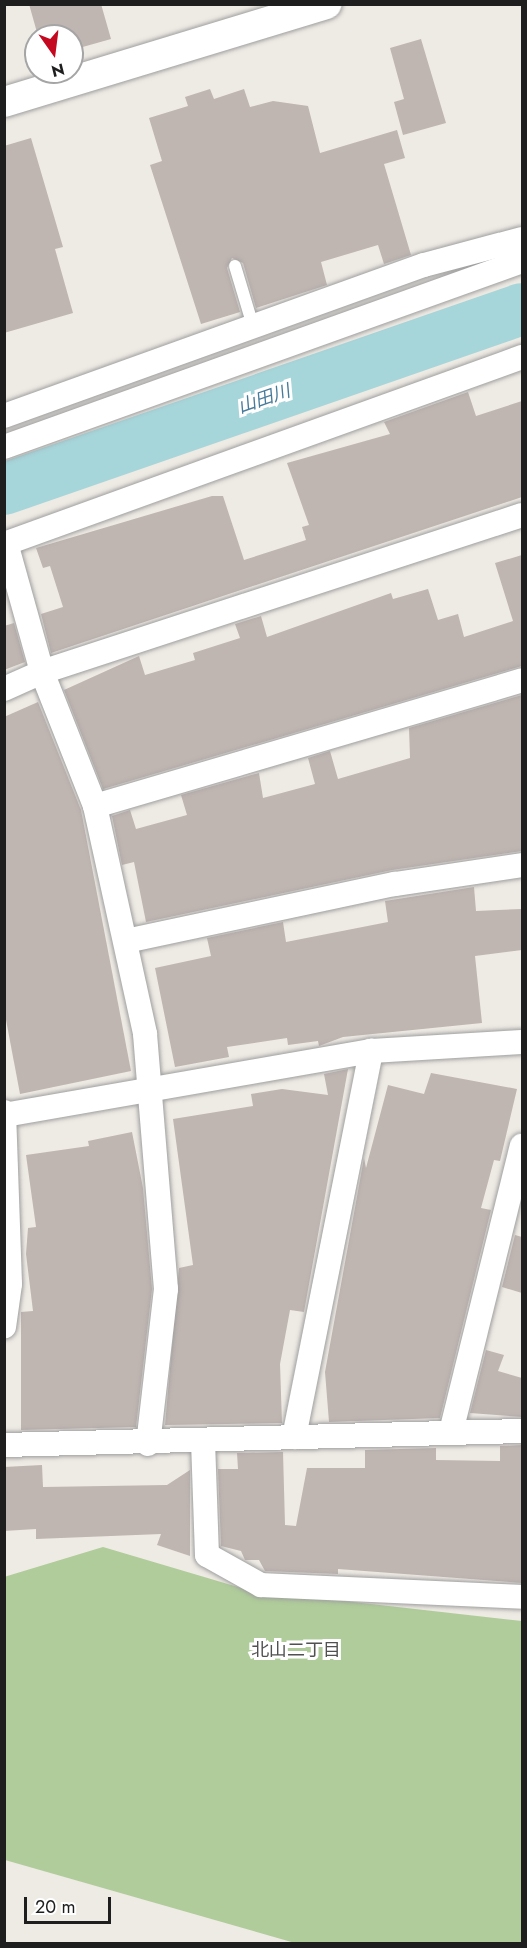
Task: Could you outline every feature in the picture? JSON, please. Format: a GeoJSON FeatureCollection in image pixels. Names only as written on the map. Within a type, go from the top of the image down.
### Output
{"type":"FeatureCollection","features":[{"type":"Feature","properties":{"kind":"street"},"geometry":{"type":"LineString","coordinates":[[4,102],[326,4]]}},
{"type":"Feature","properties":{"kind":"street"},"geometry":{"type":"LineString","coordinates":[[4,416],[424,265],[522,239]]}},
{"type":"Feature","properties":{"kind":"street"},"geometry":{"type":"LineString","coordinates":[[4,447],[522,261]]}},
{"type":"Feature","properties":{"kind":"street"},"geometry":{"type":"LineString","coordinates":[[148,1444],[166,1289],[152,1088],[126,941],[95,806],[42,672],[5,544],[522,357]]}},
{"type":"Feature","properties":{"kind":"street"},"geometry":{"type":"LineString","coordinates":[[4,689],[42,672],[522,515]]}},
{"type":"Feature","properties":{"kind":"street"},"geometry":{"type":"LineString","coordinates":[[95,806],[522,680]]}},
{"type":"Feature","properties":{"kind":"street"},"geometry":{"type":"LineString","coordinates":[[126,941],[395,884],[522,865]]}},
{"type":"Feature","properties":{"kind":"street"},"geometry":{"type":"LineString","coordinates":[[4,1327],[7,1284],[5,1114],[371,1052],[522,1042]]}},
{"type":"Feature","properties":{"kind":"street"},"geometry":{"type":"LineString","coordinates":[[294,1437],[371,1052]]}},
{"type":"Feature","properties":{"kind":"street"},"geometry":{"type":"LineString","coordinates":[[451,1432],[522,1146]]}},
{"type":"Feature","properties":{"kind":"street"},"geometry":{"type":"LineString","coordinates":[[4,1445],[148,1444],[294,1437],[522,1431]]}},
{"type":"Feature","properties":{"kind":"street"},"geometry":{"type":"LineString","coordinates":[[203,1441],[207,1555],[261,1585],[522,1597]]}},
{"type":"Feature","properties":{"kind":"lane"},"geometry":{"type":"LineString","coordinates":[[235,266],[253,326]]}},
{"type":"Feature","properties":{"kind":"green space"},"geometry":{"type":"Polygon","coordinates":[[[103,1547],[248,1590],[522,1621],[522,1943],[295,1943],[5,1860],[4,1577],[103,1547]]]}},
{"type":"Feature","properties":{"kind":"building"},"geometry":{"type":"Polygon","coordinates":[[[29,4],[101,4],[111,39],[84,47],[84,24],[35,24],[29,4]]]}},
{"type":"Feature","properties":{"kind":"building"},"geometry":{"type":"Polygon","coordinates":[[[421,39],[446,123],[403,135],[394,102],[404,99],[390,48],[421,39]]]}},
{"type":"Feature","properties":{"kind":"building"},"geometry":{"type":"Polygon","coordinates":[[[210,89],[214,99],[244,89],[250,107],[273,101],[308,106],[320,153],[397,130],[405,158],[384,164],[411,255],[384,264],[378,245],[321,262],[327,285],[256,308],[243,263],[232,258],[227,268],[240,312],[201,324],[150,165],[162,161],[149,118],[188,106],[185,97],[210,89]]]}},
{"type":"Feature","properties":{"kind":"building"},"geometry":{"type":"Polygon","coordinates":[[[31,138],[63,247],[55,249],[73,313],[4,333],[4,146],[31,138]]]}},
{"type":"Feature","properties":{"kind":"building"},"geometry":{"type":"Polygon","coordinates":[[[468,392],[476,416],[522,401],[522,497],[51,653],[41,614],[63,607],[50,566],[43,568],[36,548],[212,496],[223,496],[244,560],[306,540],[302,527],[309,525],[287,463],[390,434],[384,422],[468,392]]]}},
{"type":"Feature","properties":{"kind":"building"},"geometry":{"type":"Polygon","coordinates":[[[522,555],[522,666],[103,789],[64,690],[139,656],[145,675],[195,660],[193,653],[240,638],[235,624],[261,616],[267,637],[391,593],[393,599],[428,589],[438,620],[458,614],[464,637],[513,621],[495,563],[522,555]]]}},
{"type":"Feature","properties":{"kind":"building"},"geometry":{"type":"Polygon","coordinates":[[[14,623],[25,662],[4,670],[4,626],[14,623]]]}},
{"type":"Feature","properties":{"kind":"building"},"geometry":{"type":"Polygon","coordinates":[[[522,695],[522,851],[392,870],[146,922],[134,862],[122,865],[112,816],[130,810],[136,829],[187,815],[181,795],[259,773],[263,798],[315,784],[308,758],[330,751],[338,779],[410,758],[409,728],[522,695]]]}},
{"type":"Feature","properties":{"kind":"building"},"geometry":{"type":"Polygon","coordinates":[[[38,702],[81,810],[131,1071],[20,1094],[4,1009],[4,717],[38,702]]]}},
{"type":"Feature","properties":{"kind":"building"},"geometry":{"type":"Polygon","coordinates":[[[474,887],[476,911],[522,909],[522,950],[475,956],[482,1023],[343,1037],[319,1046],[318,1041],[288,1045],[287,1038],[227,1047],[229,1057],[175,1067],[155,968],[211,956],[207,938],[283,922],[286,942],[388,922],[385,901],[474,887]]]}},
{"type":"Feature","properties":{"kind":"building"},"geometry":{"type":"Polygon","coordinates":[[[348,1069],[304,1312],[290,1310],[280,1364],[282,1423],[165,1425],[179,1268],[193,1265],[173,1119],[253,1106],[251,1094],[282,1089],[328,1095],[324,1074],[348,1069]]]}},
{"type":"Feature","properties":{"kind":"building"},"geometry":{"type":"Polygon","coordinates":[[[431,1073],[517,1089],[500,1161],[494,1160],[481,1208],[491,1210],[440,1418],[329,1422],[325,1372],[364,1158],[366,1168],[388,1085],[424,1094],[431,1073]]]}},
{"type":"Feature","properties":{"kind":"building"},"geometry":{"type":"Polygon","coordinates":[[[132,1132],[143,1188],[152,1289],[136,1427],[21,1430],[21,1312],[33,1311],[26,1254],[28,1228],[36,1227],[26,1155],[89,1146],[88,1141],[132,1132]]]}},
{"type":"Feature","properties":{"kind":"building"},"geometry":{"type":"Polygon","coordinates":[[[515,1235],[522,1237],[522,1293],[502,1287],[515,1235]]]}},
{"type":"Feature","properties":{"kind":"building"},"geometry":{"type":"Polygon","coordinates":[[[486,1350],[504,1355],[498,1371],[522,1378],[522,1417],[470,1413],[486,1350]]]}},
{"type":"Feature","properties":{"kind":"building"},"geometry":{"type":"Polygon","coordinates":[[[522,1445],[522,1583],[338,1569],[338,1574],[265,1571],[259,1560],[245,1560],[241,1551],[221,1546],[218,1469],[238,1469],[237,1453],[283,1452],[285,1525],[296,1526],[307,1468],[365,1468],[365,1450],[436,1448],[436,1460],[500,1461],[500,1446],[522,1445]]]}},
{"type":"Feature","properties":{"kind":"building"},"geometry":{"type":"Polygon","coordinates":[[[42,1465],[43,1487],[167,1485],[190,1470],[190,1556],[157,1545],[161,1534],[36,1539],[36,1529],[4,1531],[4,1467],[42,1465]]]}},
{"type":"Feature","properties":{"kind":"waterway","name":"山田川"},"geometry":{"type":"LineString","coordinates":[[4,489],[522,309]]}},
{"type":"Feature","properties":{"kind":"district","name":"北山二丁目"},"geometry":{"type":"Point","coordinates":[296,1650]}}]}
